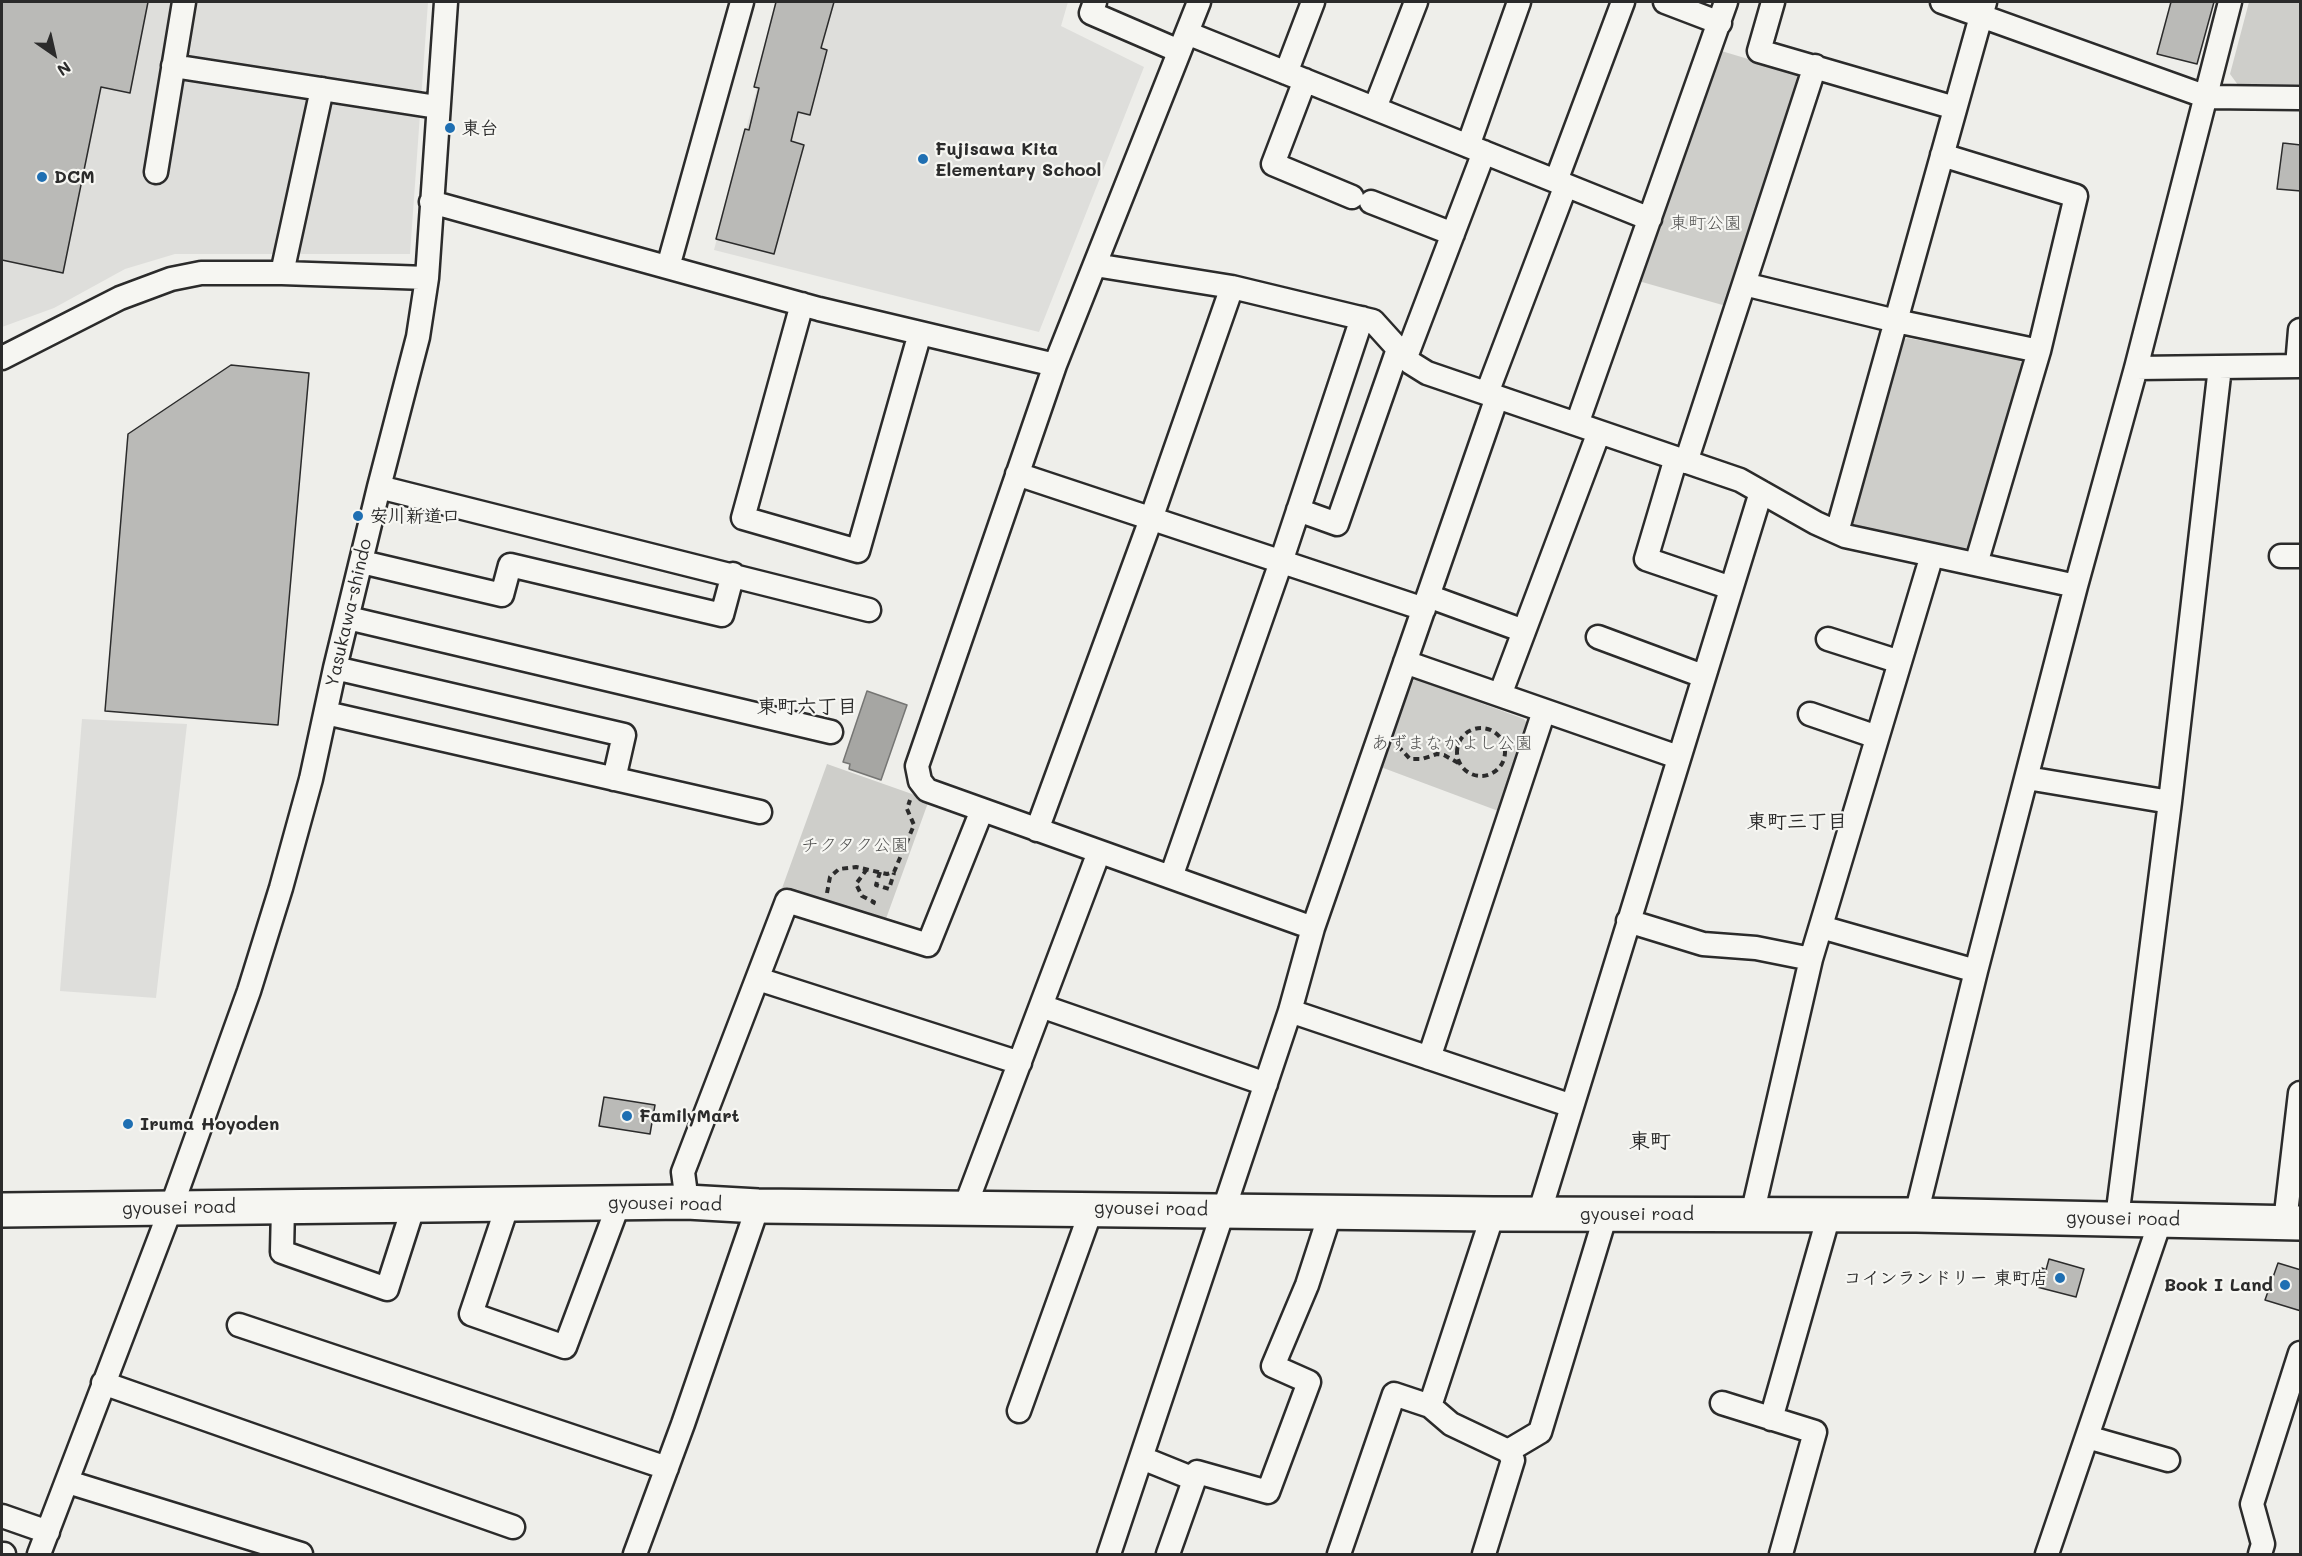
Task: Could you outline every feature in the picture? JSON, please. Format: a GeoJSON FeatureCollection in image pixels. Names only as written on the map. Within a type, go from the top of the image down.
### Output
{"type":"FeatureCollection","features":[{"type":"Feature","properties":{"kind":"highway","name":"gyousei road"},"geometry":{"type":"LineString","coordinates":[[2,1210],[687,1202],[758,1206],[1493,1214],[1916,1215],[2293,1223]]}},
{"type":"Feature","properties":{"kind":"street"},"geometry":{"type":"LineString","coordinates":[[156,172],[184,2]]}},
{"type":"Feature","properties":{"kind":"street","name":"Yasukawa-shindo"},"geometry":{"type":"LineString","coordinates":[[39,1554],[171,1208],[260,957],[311,779],[335,668],[418,337],[427,278],[446,2]]}},
{"type":"Feature","properties":{"kind":"street"},"geometry":{"type":"LineString","coordinates":[[668,267],[742,2]]}},
{"type":"Feature","properties":{"kind":"street"},"geometry":{"type":"LineString","coordinates":[[1095,2],[1090,13],[1296,77],[1650,219]]}},
{"type":"Feature","properties":{"kind":"street"},"geometry":{"type":"LineString","coordinates":[[1199,2],[1055,365],[917,766],[920,781],[927,790],[1313,928]]}},
{"type":"Feature","properties":{"kind":"street"},"geometry":{"type":"LineString","coordinates":[[1313,2],[1273,164],[1453,234]]}},
{"type":"Feature","properties":{"kind":"street"},"geometry":{"type":"LineString","coordinates":[[1375,108],[1416,2]]}},
{"type":"Feature","properties":{"kind":"street"},"geometry":{"type":"LineString","coordinates":[[1298,510],[1337,524],[1402,353],[1453,234],[1519,2]]}},
{"type":"Feature","properties":{"kind":"street"},"geometry":{"type":"LineString","coordinates":[[1109,1554],[1290,1011],[1313,928],[1406,662],[1561,183],[1623,2]]}},
{"type":"Feature","properties":{"kind":"street"},"geometry":{"type":"LineString","coordinates":[[1665,2],[1720,23]]}},
{"type":"Feature","properties":{"kind":"street"},"geometry":{"type":"LineString","coordinates":[[1500,695],[1524,631],[1588,428],[1650,219],[1726,2]]}},
{"type":"Feature","properties":{"kind":"street"},"geometry":{"type":"LineString","coordinates":[[1773,2],[1759,51],[1955,108]]}},
{"type":"Feature","properties":{"kind":"street"},"geometry":{"type":"LineString","coordinates":[[1942,2],[1983,9],[2207,97],[2301,99]]}},
{"type":"Feature","properties":{"kind":"street"},"geometry":{"type":"LineString","coordinates":[[1916,1215],[1976,971],[2076,586],[2136,368],[2230,2]]}},
{"type":"Feature","properties":{"kind":"street"},"geometry":{"type":"LineString","coordinates":[[1837,532],[1983,9]]}},
{"type":"Feature","properties":{"kind":"street"},"geometry":{"type":"LineString","coordinates":[[173,66],[437,107]]}},
{"type":"Feature","properties":{"kind":"street"},"geometry":{"type":"LineString","coordinates":[[1731,588],[1646,559],[1744,284],[1815,66]]}},
{"type":"Feature","properties":{"kind":"street"},"geometry":{"type":"LineString","coordinates":[[282,273],[322,89]]}},
{"type":"Feature","properties":{"kind":"street"},"geometry":{"type":"LineString","coordinates":[[1942,155],[2076,196],[2039,351],[1976,564]]}},
{"type":"Feature","properties":{"kind":"street"},"geometry":{"type":"LineString","coordinates":[[431,202],[802,304],[1055,365]]}},
{"type":"Feature","properties":{"kind":"street"},"geometry":{"type":"LineString","coordinates":[[1095,265],[1232,288],[1373,321],[1411,363],[1427,373],[1740,480],[1816,523],[1845,536],[2076,586]]}},
{"type":"Feature","properties":{"kind":"street"},"geometry":{"type":"LineString","coordinates":[[2,358],[120,298],[171,279],[201,273],[427,278]]}},
{"type":"Feature","properties":{"kind":"street"},"geometry":{"type":"LineString","coordinates":[[1744,284],[1896,321],[2039,351]]}},
{"type":"Feature","properties":{"kind":"street"},"geometry":{"type":"LineString","coordinates":[[1037,830],[1151,519],[1232,288]]}},
{"type":"Feature","properties":{"kind":"street"},"geometry":{"type":"LineString","coordinates":[[802,304],[743,518],[858,551],[920,333]]}},
{"type":"Feature","properties":{"kind":"street"},"geometry":{"type":"LineString","coordinates":[[1171,877],[1281,562],[1362,318]]}},
{"type":"Feature","properties":{"kind":"street"},"geometry":{"type":"LineString","coordinates":[[2136,368],[2299,366],[2301,330]]}},
{"type":"Feature","properties":{"kind":"street"},"geometry":{"type":"LineString","coordinates":[[2117,1218],[2170,801],[2220,367]]}},
{"type":"Feature","properties":{"kind":"street"},"geometry":{"type":"LineString","coordinates":[[1017,474],[1281,562],[1524,631]]}},
{"type":"Feature","properties":{"kind":"street"},"geometry":{"type":"LineString","coordinates":[[379,487],[733,574],[869,610]]}},
{"type":"Feature","properties":{"kind":"street"},"geometry":{"type":"LineString","coordinates":[[1539,1214],[1761,492]]}},
{"type":"Feature","properties":{"kind":"street"},"geometry":{"type":"LineString","coordinates":[[1752,1215],[1811,959],[1932,555]]}},
{"type":"Feature","properties":{"kind":"street"},"geometry":{"type":"LineString","coordinates":[[362,562],[502,595],[510,565],[722,615],[733,574]]}},
{"type":"Feature","properties":{"kind":"street"},"geometry":{"type":"LineString","coordinates":[[348,618],[831,732]]}},
{"type":"Feature","properties":{"kind":"street"},"geometry":{"type":"LineString","coordinates":[[1598,637],[1703,676]]}},
{"type":"Feature","properties":{"kind":"street"},"geometry":{"type":"LineString","coordinates":[[1828,639],[1900,662]]}},
{"type":"Feature","properties":{"kind":"street"},"geometry":{"type":"LineString","coordinates":[[1406,662],[1678,757]]}},
{"type":"Feature","properties":{"kind":"street"},"geometry":{"type":"LineString","coordinates":[[335,668],[624,735],[614,779]]}},
{"type":"Feature","properties":{"kind":"street"},"geometry":{"type":"LineString","coordinates":[[1429,1058],[1544,711]]}},
{"type":"Feature","properties":{"kind":"street"},"geometry":{"type":"LineString","coordinates":[[326,713],[760,812]]}},
{"type":"Feature","properties":{"kind":"street"},"geometry":{"type":"LineString","coordinates":[[1810,714],[1877,737]]}},
{"type":"Feature","properties":{"kind":"street"},"geometry":{"type":"LineString","coordinates":[[2027,778],[2170,801]]}},
{"type":"Feature","properties":{"kind":"street"},"geometry":{"type":"LineString","coordinates":[[687,1202],[683,1172],[787,901],[928,945],[982,810]]}},
{"type":"Feature","properties":{"kind":"street"},"geometry":{"type":"LineString","coordinates":[[965,1207],[1099,852]]}},
{"type":"Feature","properties":{"kind":"street"},"geometry":{"type":"LineString","coordinates":[[1628,921],[1703,944],[1756,948],[1811,959]]}},
{"type":"Feature","properties":{"kind":"street"},"geometry":{"type":"LineString","coordinates":[[1821,927],[1976,971]]}},
{"type":"Feature","properties":{"kind":"street"},"geometry":{"type":"LineString","coordinates":[[758,979],[1020,1063]]}},
{"type":"Feature","properties":{"kind":"street"},"geometry":{"type":"LineString","coordinates":[[1041,1006],[1266,1084]]}},
{"type":"Feature","properties":{"kind":"street"},"geometry":{"type":"LineString","coordinates":[[1290,1011],[1572,1106]]}},
{"type":"Feature","properties":{"kind":"street"},"geometry":{"type":"LineString","coordinates":[[2293,1223],[2301,1093]]}},
{"type":"Feature","properties":{"kind":"street"},"geometry":{"type":"LineString","coordinates":[[508,1204],[471,1314],[565,1347],[619,1203]]}},
{"type":"Feature","properties":{"kind":"street"},"geometry":{"type":"LineString","coordinates":[[283,1206],[282,1252],[387,1288],[414,1205]]}},
{"type":"Feature","properties":{"kind":"street"},"geometry":{"type":"LineString","coordinates":[[635,1554],[758,1206]]}},
{"type":"Feature","properties":{"kind":"street"},"geometry":{"type":"LineString","coordinates":[[1019,1411],[1092,1208]]}},
{"type":"Feature","properties":{"kind":"street"},"geometry":{"type":"LineString","coordinates":[[1168,1554],[1197,1472],[1268,1492],[1309,1382],[1274,1365],[1306,1286],[1331,1211]]}},
{"type":"Feature","properties":{"kind":"street"},"geometry":{"type":"LineString","coordinates":[[1430,1406],[1493,1214]]}},
{"type":"Feature","properties":{"kind":"street"},"geometry":{"type":"LineString","coordinates":[[1508,1451],[1540,1432],[1606,1214]]}},
{"type":"Feature","properties":{"kind":"street"},"geometry":{"type":"LineString","coordinates":[[1771,1419],[1829,1215]]}},
{"type":"Feature","properties":{"kind":"street"},"geometry":{"type":"LineString","coordinates":[[2047,1554],[2161,1220]]}},
{"type":"Feature","properties":{"kind":"street"},"geometry":{"type":"LineString","coordinates":[[238,1325],[667,1468]]}},
{"type":"Feature","properties":{"kind":"street"},"geometry":{"type":"LineString","coordinates":[[2260,1554],[2263,1544],[2252,1504],[2301,1353]]}},
{"type":"Feature","properties":{"kind":"street"},"geometry":{"type":"LineString","coordinates":[[103,1383],[513,1527]]}},
{"type":"Feature","properties":{"kind":"street"},"geometry":{"type":"LineString","coordinates":[[1339,1554],[1394,1394],[1430,1406],[1451,1424],[1508,1451],[1513,1461],[1484,1554]]}},
{"type":"Feature","properties":{"kind":"street"},"geometry":{"type":"LineString","coordinates":[[1722,1403],[1815,1432],[1781,1554]]}},
{"type":"Feature","properties":{"kind":"street"},"geometry":{"type":"LineString","coordinates":[[2087,1437],[2168,1460]]}},
{"type":"Feature","properties":{"kind":"street"},"geometry":{"type":"LineString","coordinates":[[1142,1458],[1194,1479]]}},
{"type":"Feature","properties":{"kind":"street"},"geometry":{"type":"LineString","coordinates":[[68,1482],[301,1554]]}},
{"type":"Feature","properties":{"kind":"street"},"geometry":{"type":"LineString","coordinates":[[2,1516],[48,1532]]}},
{"type":"Feature","properties":{"kind":"path"},"geometry":{"type":"LineString","coordinates":[[1381,734],[1395,743],[1410,759],[1444,754],[1475,775],[1490,774],[1497,770],[1505,756],[1502,741],[1491,730],[1476,728],[1469,732],[1459,744],[1457,751],[1461,764]]}},
{"type":"Feature","properties":{"kind":"path"},"geometry":{"type":"LineString","coordinates":[[880,872],[876,885],[889,889],[914,825],[908,814],[908,805],[920,781]]}},
{"type":"Feature","properties":{"kind":"path"},"geometry":{"type":"LineString","coordinates":[[828,914],[827,892],[832,873],[843,868],[894,872]]}},
{"type":"Feature","properties":{"kind":"path"},"geometry":{"type":"LineString","coordinates":[[866,926],[874,902],[862,896],[856,884],[867,869]]}},
{"type":"Feature","properties":{"kind":"shaded area"},"geometry":{"type":"Polygon","coordinates":[[[2,2],[428,2],[410,254],[175,254],[125,269],[54,308],[2,327],[2,2]]]}},
{"type":"Feature","properties":{"kind":"shaded area","name":"Fujisawa Kita Elementary School"},"geometry":{"type":"Polygon","coordinates":[[[780,2],[1068,2],[1061,26],[1144,67],[1039,332],[714,250],[780,2]]]}},
{"type":"Feature","properties":{"kind":"shaded area"},"geometry":{"type":"Polygon","coordinates":[[[867,691],[907,705],[881,780],[849,769],[850,764],[843,762],[867,691]]]}},
{"type":"Feature","properties":{"kind":"shaded area"},"geometry":{"type":"Polygon","coordinates":[[[82,719],[187,724],[156,998],[60,991],[82,719]]]}},
{"type":"Feature","properties":{"kind":"green space"},"geometry":{"type":"Polygon","coordinates":[[[2249,2],[2300,2],[2300,84],[2238,85],[2230,74],[2249,2]]]}},
{"type":"Feature","properties":{"kind":"green space","name":"東町公園"},"geometry":{"type":"Polygon","coordinates":[[[1718,50],[1802,75],[1726,306],[1635,280],[1718,50]]]}},
{"type":"Feature","properties":{"kind":"green space"},"geometry":{"type":"Polygon","coordinates":[[[1907,338],[2018,358],[2023,366],[1970,549],[1962,554],[1852,530],[1846,522],[1898,344],[1907,338]]]}},
{"type":"Feature","properties":{"kind":"green space","name":"あずまなかよし公園"},"geometry":{"type":"Polygon","coordinates":[[[1416,679],[1524,719],[1530,728],[1501,812],[1378,766],[1407,685],[1416,679]]]}},
{"type":"Feature","properties":{"kind":"green space","name":"チクタク公園"},"geometry":{"type":"Polygon","coordinates":[[[827,764],[929,800],[883,927],[781,891],[827,764]]]}},
{"type":"Feature","properties":{"kind":"building","name":"DCM"},"geometry":{"type":"Polygon","coordinates":[[[2,2],[148,2],[130,93],[101,87],[63,273],[2,260],[2,2]]]}},
{"type":"Feature","properties":{"kind":"building"},"geometry":{"type":"Polygon","coordinates":[[[776,2],[834,2],[821,48],[827,50],[810,115],[798,112],[791,141],[804,145],[774,254],[716,239],[745,129],[749,130],[759,88],[754,87],[776,2]]]}},
{"type":"Feature","properties":{"kind":"building"},"geometry":{"type":"Polygon","coordinates":[[[2171,2],[2214,2],[2197,64],[2157,54],[2171,2]]]}},
{"type":"Feature","properties":{"kind":"building"},"geometry":{"type":"Polygon","coordinates":[[[2283,143],[2301,145],[2301,191],[2277,189],[2283,143]]]}},
{"type":"Feature","properties":{"kind":"building"},"geometry":{"type":"Polygon","coordinates":[[[231,365],[309,373],[278,725],[105,711],[128,434],[231,365]]]}},
{"type":"Feature","properties":{"kind":"building","name":"FamilyMart"},"geometry":{"type":"Polygon","coordinates":[[[604,1097],[655,1105],[650,1134],[599,1126],[604,1097]]]}},
{"type":"Feature","properties":{"kind":"building","name":"コインランドリー 東町店"},"geometry":{"type":"Polygon","coordinates":[[[2049,1259],[2084,1269],[2076,1297],[2037,1287],[2042,1268],[2046,1270],[2049,1259]]]}},
{"type":"Feature","properties":{"kind":"building","name":"Book I Land"},"geometry":{"type":"Polygon","coordinates":[[[2278,1263],[2301,1270],[2301,1311],[2265,1300],[2278,1263]]]}},
{"type":"Feature","properties":{"kind":"place","name":"東台"},"geometry":{"type":"Point","coordinates":[450,128]}},
{"type":"Feature","properties":{"kind":"place","name":"Fujisawa Kita Elementary School"},"geometry":{"type":"Point","coordinates":[923,159]}},
{"type":"Feature","properties":{"kind":"place","name":"DCM"},"geometry":{"type":"Point","coordinates":[42,177]}},
{"type":"Feature","properties":{"kind":"place","name":"安川新道口"},"geometry":{"type":"Point","coordinates":[358,516]}},
{"type":"Feature","properties":{"kind":"place","name":"FamilyMart"},"geometry":{"type":"Point","coordinates":[627,1116]}},
{"type":"Feature","properties":{"kind":"place","name":"Iruma Hoyoden"},"geometry":{"type":"Point","coordinates":[128,1124]}},
{"type":"Feature","properties":{"kind":"place","name":"コインランドリー 東町店"},"geometry":{"type":"Point","coordinates":[2060,1278]}},
{"type":"Feature","properties":{"kind":"place","name":"Book I Land"},"geometry":{"type":"Point","coordinates":[2285,1285]}},
{"type":"Feature","properties":{"kind":"district","name":"東町六丁目"},"geometry":{"type":"Point","coordinates":[807,707]}},
{"type":"Feature","properties":{"kind":"district","name":"東町三丁目"},"geometry":{"type":"Point","coordinates":[1797,822]}},
{"type":"Feature","properties":{"kind":"district","name":"東町"},"geometry":{"type":"Point","coordinates":[1650,1142]}}]}
